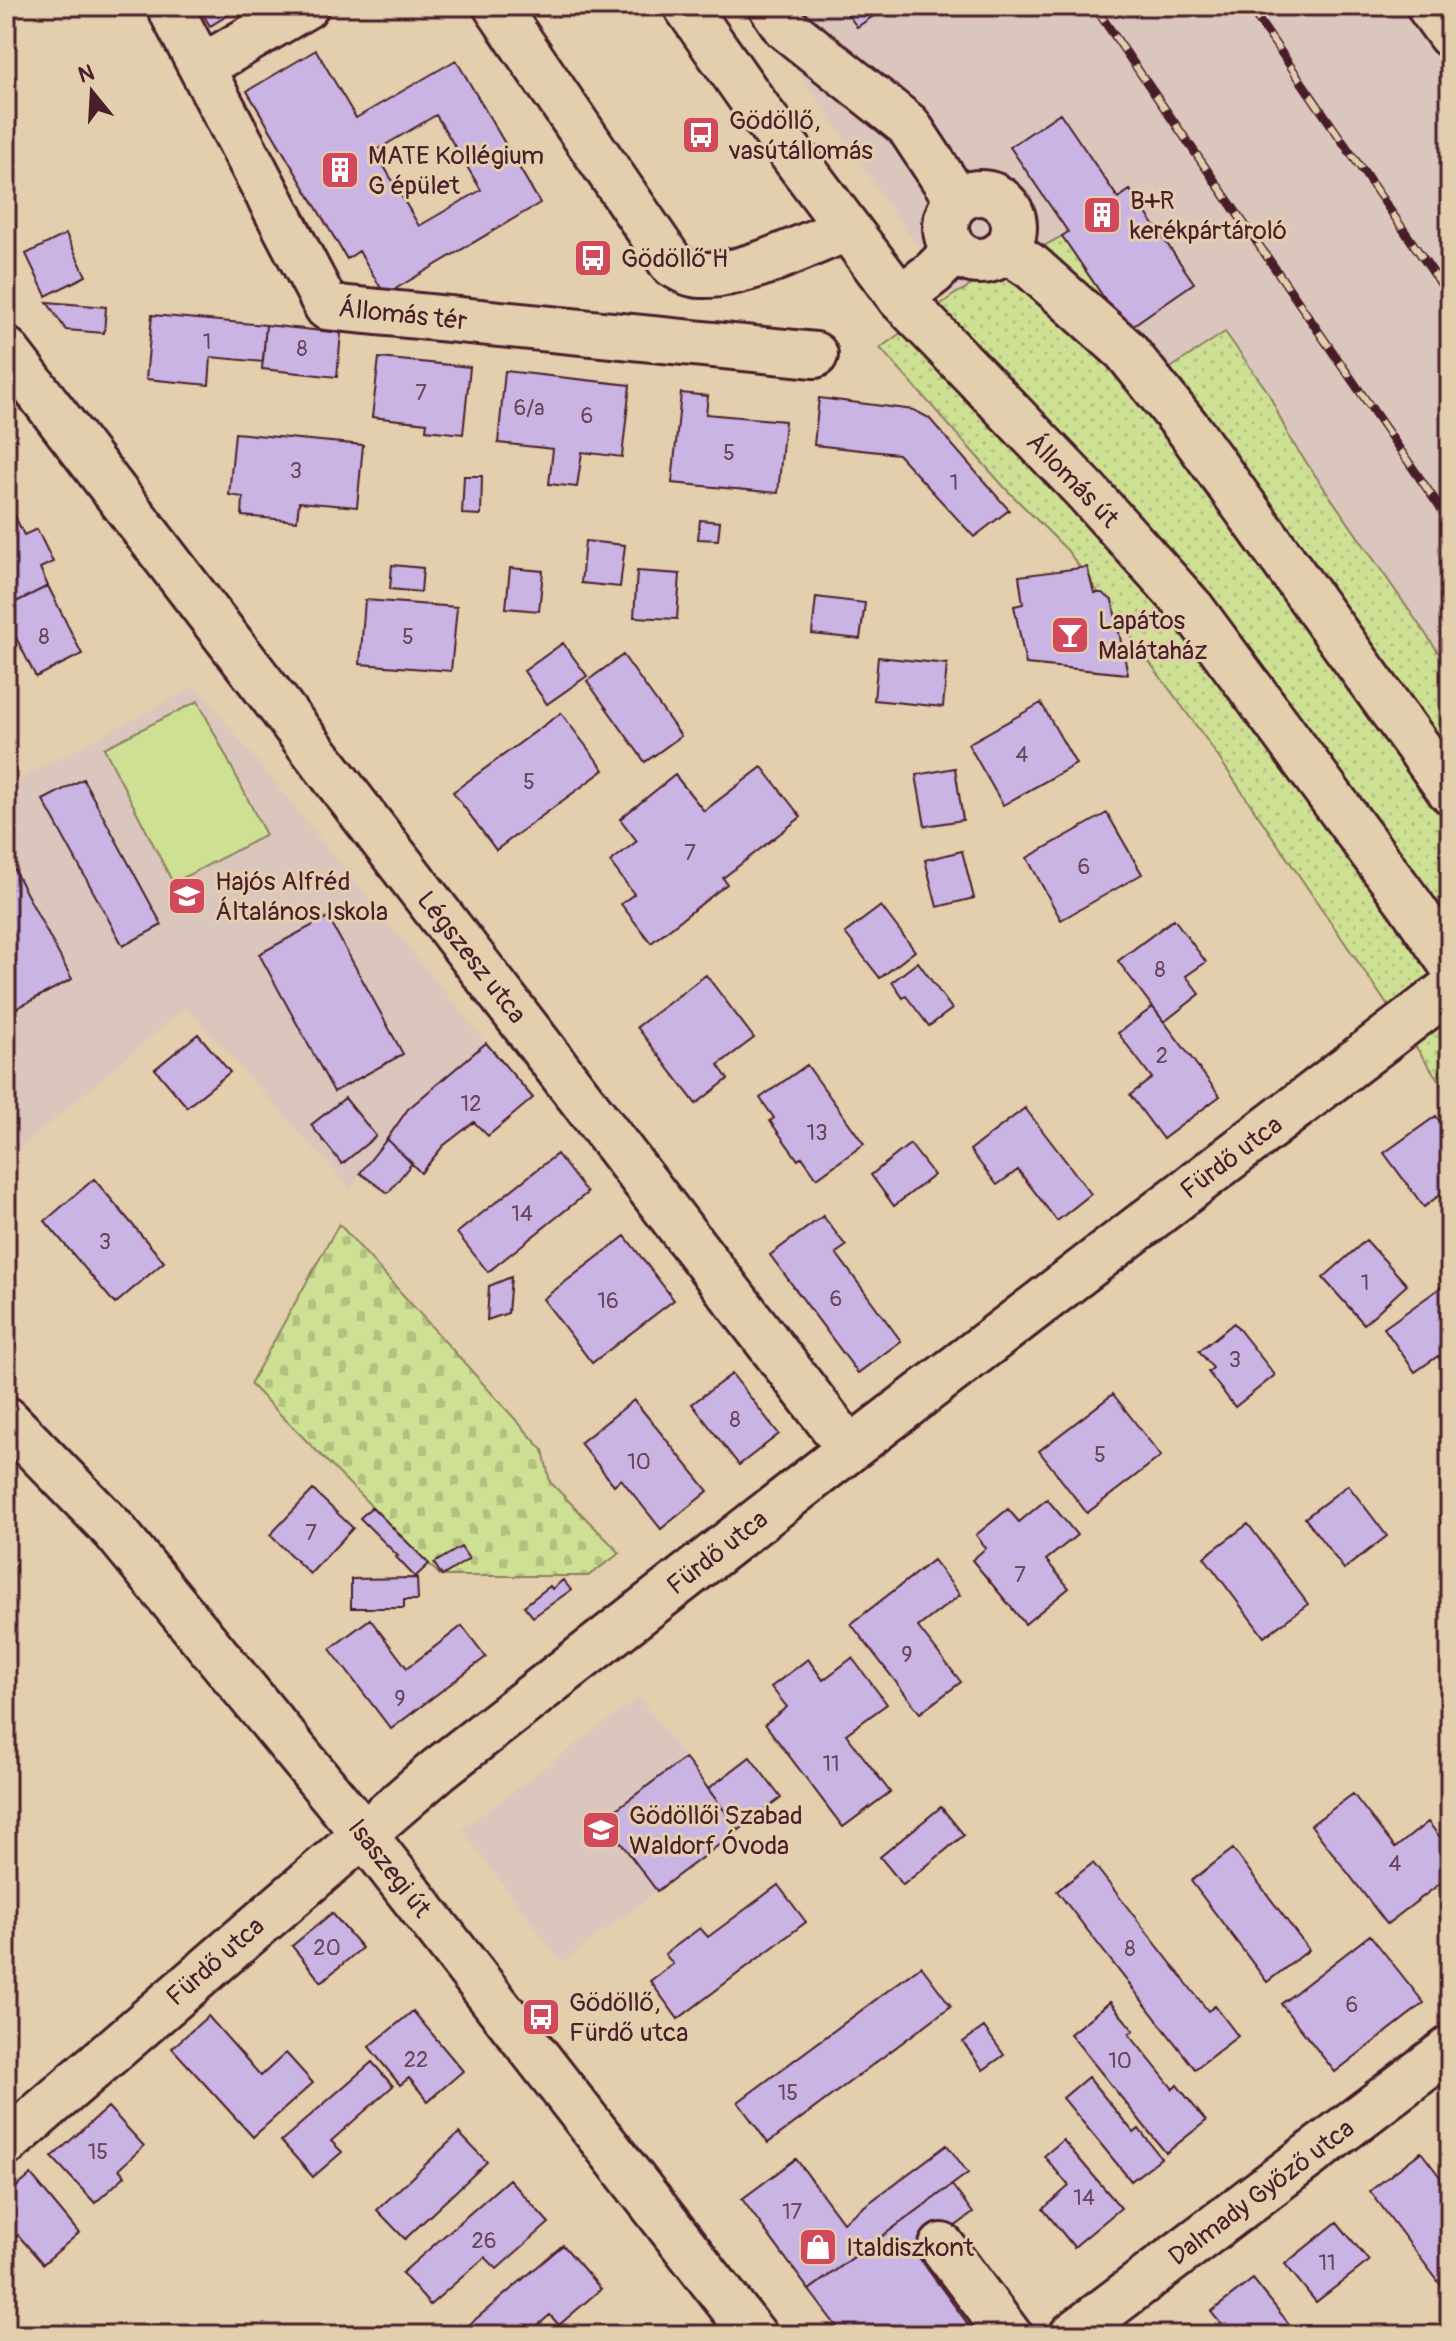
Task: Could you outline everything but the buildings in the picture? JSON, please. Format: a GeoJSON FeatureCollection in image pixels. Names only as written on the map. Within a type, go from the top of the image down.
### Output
{"type":"FeatureCollection","features":[{"type":"Feature","properties":{"kind":"street","name":"Állomás tér"},"geometry":{"type":"LineString","coordinates":[[169,6],[327,307],[815,355]]}},
{"type":"Feature","properties":{"kind":"street"},"geometry":{"type":"LineString","coordinates":[[202,67],[306,6]]}},
{"type":"Feature","properties":{"kind":"street"},"geometry":{"type":"LineString","coordinates":[[496,6],[672,264],[698,275],[720,274],[743,269],[846,229]]}},
{"type":"Feature","properties":{"kind":"street","name":"Állomás út"},"geometry":{"type":"LineString","coordinates":[[686,6],[846,229],[900,298],[1085,490],[1193,610],[1450,962]]}},
{"type":"Feature","properties":{"kind":"street"},"geometry":{"type":"LineString","coordinates":[[771,6],[785,27],[908,125],[958,201]]}},
{"type":"Feature","properties":{"kind":"street"},"geometry":{"type":"LineString","coordinates":[[1429,6],[1450,35]]}},
{"type":"Feature","properties":{"kind":"street"},"geometry":{"type":"LineString","coordinates":[[978,191],[994,194],[1008,204],[1015,219],[1015,228],[1006,250],[990,261],[972,261],[955,251],[945,233],[948,213],[962,197],[978,191]]}},
{"type":"Feature","properties":{"kind":"street"},"geometry":{"type":"LineString","coordinates":[[1006,250],[1032,267],[1125,350],[1190,431],[1450,791]]}},
{"type":"Feature","properties":{"kind":"street"},"geometry":{"type":"LineString","coordinates":[[900,298],[933,273],[955,251]]}},
{"type":"Feature","properties":{"kind":"street","name":"Légszesz utca"},"geometry":{"type":"LineString","coordinates":[[6,350],[850,1449]]}},
{"type":"Feature","properties":{"kind":"street","name":"Fürdő utca"},"geometry":{"type":"LineString","coordinates":[[6,2143],[439,1769],[1450,989]]}},
{"type":"Feature","properties":{"kind":"street","name":"Isaszegi út"},"geometry":{"type":"LineString","coordinates":[[6,1419],[114,1530],[363,1833],[754,2335]]}},
{"type":"Feature","properties":{"kind":"street","name":"Dalmady Győző utca"},"geometry":{"type":"LineString","coordinates":[[1072,2335],[1450,2049]]}},
{"type":"Feature","properties":{"kind":"street"},"geometry":{"type":"LineString","coordinates":[[942,2246],[1009,2335]]}},
{"type":"Feature","properties":{"kind":"shaded area"},"geometry":{"type":"Polygon","coordinates":[[[754,6],[1450,6],[1450,669],[1290,439],[1268,392],[1225,332],[1163,373],[1062,236],[955,294],[902,225],[754,6]]]}},
{"type":"Feature","properties":{"kind":"shaded area","name":"Hajós Alfréd Általános Iskola"},"geometry":{"type":"Polygon","coordinates":[[[196,686],[486,1043],[408,1109],[360,1173],[351,1190],[186,1007],[6,1160],[6,786],[196,686]]]}},
{"type":"Feature","properties":{"kind":"shaded area","name":"Gödöllői Szabad Waldorf Óvoda"},"geometry":{"type":"Polygon","coordinates":[[[639,1697],[739,1830],[562,1962],[462,1830],[639,1697]]]}},
{"type":"Feature","properties":{"kind":"green space"},"geometry":{"type":"Polygon","coordinates":[[[1062,236],[1163,373],[1225,332],[1268,392],[1290,439],[1450,669],[1450,1097],[1206,739],[1067,550],[1006,489],[880,348],[955,294],[1062,236]]]}},
{"type":"Feature","properties":{"kind":"green space"},"geometry":{"type":"Polygon","coordinates":[[[198,701],[266,835],[173,883],[104,748],[198,701]]]}},
{"type":"Feature","properties":{"kind":"green space"},"geometry":{"type":"Polygon","coordinates":[[[339,1224],[543,1450],[550,1482],[620,1553],[588,1576],[441,1576],[250,1384],[339,1224]]]}},
{"type":"Feature","properties":{"kind":"railway"},"geometry":{"type":"LineString","coordinates":[[1094,6],[1450,522]]}},
{"type":"Feature","properties":{"kind":"railway"},"geometry":{"type":"LineString","coordinates":[[1249,6],[1450,297]]}},
{"type":"Feature","properties":{"kind":"place","name":"Gödöllő, vasútállomás"},"geometry":{"type":"Point","coordinates":[701,135]}},
{"type":"Feature","properties":{"kind":"place","name":"MATE Kollégium G épület"},"geometry":{"type":"Point","coordinates":[340,170]}},
{"type":"Feature","properties":{"kind":"place","name":"B+R kerékpártároló"},"geometry":{"type":"Point","coordinates":[1102,215]}},
{"type":"Feature","properties":{"kind":"place","name":"Gödöllő H"},"geometry":{"type":"Point","coordinates":[593,258]}},
{"type":"Feature","properties":{"kind":"place","name":"Lapátos Malátaház"},"geometry":{"type":"Point","coordinates":[1070,635]}},
{"type":"Feature","properties":{"kind":"place","name":"Hajós Alfréd Általános Iskola"},"geometry":{"type":"Point","coordinates":[187,896]}},
{"type":"Feature","properties":{"kind":"place","name":"Gödöllői Szabad Waldorf Óvoda"},"geometry":{"type":"Point","coordinates":[601,1830]}},
{"type":"Feature","properties":{"kind":"place","name":"Gödöllő, Fürdő utca"},"geometry":{"type":"Point","coordinates":[541,2017]}},
{"type":"Feature","properties":{"kind":"place","name":"Italdiszkont"},"geometry":{"type":"Point","coordinates":[818,2247]}}]}
